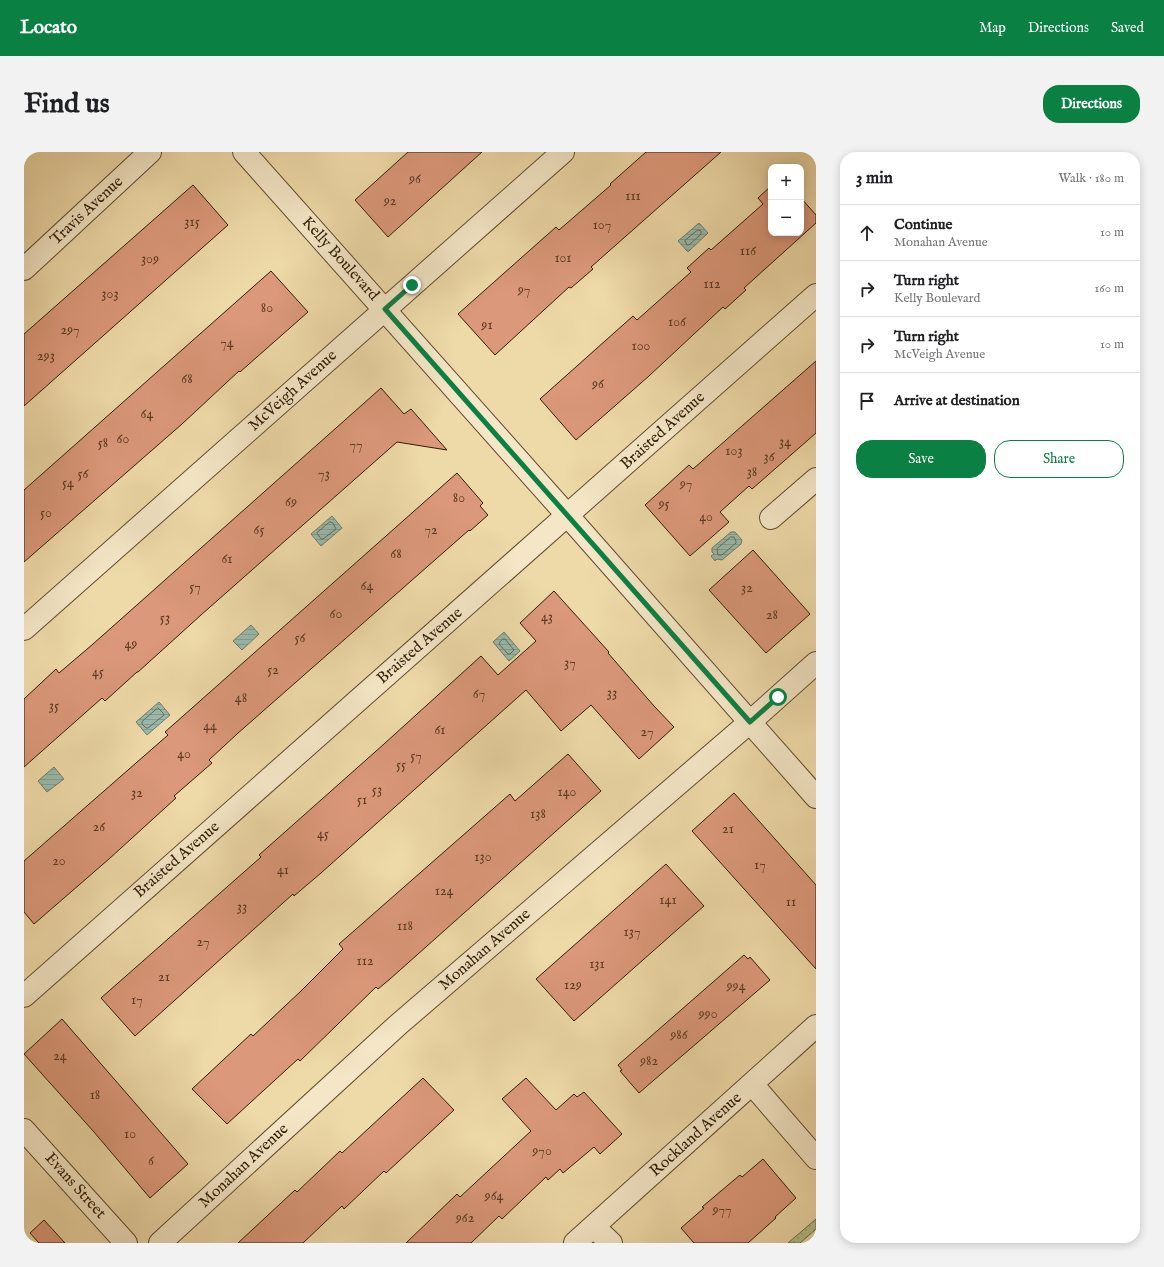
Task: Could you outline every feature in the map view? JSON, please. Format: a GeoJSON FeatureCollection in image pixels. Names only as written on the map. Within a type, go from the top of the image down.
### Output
{"type":"FeatureCollection","features":[{"type":"Feature","properties":{"kind":"street","name":"Travis Avenue"},"geometry":{"type":"LineString","coordinates":[[24,269],[150,152]]}},
{"type":"Feature","properties":{"kind":"street","name":"Kelly Boulevard"},"geometry":{"type":"LineString","coordinates":[[244,152],[385,309],[816,797]]}},
{"type":"Feature","properties":{"kind":"street","name":"McVeigh Avenue"},"geometry":{"type":"LineString","coordinates":[[24,629],[562,152]]}},
{"type":"Feature","properties":{"kind":"street","name":"Braisted Avenue"},"geometry":{"type":"LineString","coordinates":[[24,996],[816,295]]}},
{"type":"Feature","properties":{"kind":"street"},"geometry":{"type":"LineString","coordinates":[[771,518],[816,479]]}},
{"type":"Feature","properties":{"kind":"street","name":"Monahan Avenue"},"geometry":{"type":"LineString","coordinates":[[160,1243],[398,1024],[750,722],[816,663]]}},
{"type":"Feature","properties":{"kind":"street","name":"Rockland Avenue"},"geometry":{"type":"LineString","coordinates":[[575,1243],[816,1026]]}},
{"type":"Feature","properties":{"kind":"street"},"geometry":{"type":"LineString","coordinates":[[752,1084],[816,1158]]}},
{"type":"Feature","properties":{"kind":"street","name":"Evans Street"},"geometry":{"type":"LineString","coordinates":[[24,1130],[126,1243]]}},
{"type":"Feature","properties":{"kind":"street"},"geometry":{"type":"LineString","coordinates":[[594,1227],[611,1243]]}},
{"type":"Feature","properties":{"kind":"green space"},"geometry":{"type":"Polygon","coordinates":[[[816,1219],[816,1229],[800,1243],[788,1243],[816,1219]]]}},
{"type":"Feature","properties":{"kind":"water"},"geometry":{"type":"Polygon","coordinates":[[[699,223],[708,233],[688,252],[678,241],[699,223]]]}},
{"type":"Feature","properties":{"kind":"water"},"geometry":{"type":"Polygon","coordinates":[[[332,516],[342,528],[321,546],[311,534],[332,516]]]}},
{"type":"Feature","properties":{"kind":"water"},"geometry":{"type":"Polygon","coordinates":[[[731,532],[735,532],[742,540],[741,544],[722,560],[717,559],[715,561],[711,556],[714,554],[712,552],[712,548],[731,532]]]}},
{"type":"Feature","properties":{"kind":"water"},"geometry":{"type":"Polygon","coordinates":[[[251,625],[259,634],[242,650],[233,641],[251,625]]]}},
{"type":"Feature","properties":{"kind":"water"},"geometry":{"type":"Polygon","coordinates":[[[504,632],[520,651],[509,661],[493,642],[504,632]]]}},
{"type":"Feature","properties":{"kind":"water"},"geometry":{"type":"Polygon","coordinates":[[[159,702],[170,715],[147,735],[136,722],[159,702]]]}},
{"type":"Feature","properties":{"kind":"water"},"geometry":{"type":"Polygon","coordinates":[[[54,767],[64,779],[47,792],[38,781],[54,767]]]}},
{"type":"Feature","properties":{"kind":"building"},"geometry":{"type":"Polygon","coordinates":[[[408,152],[482,152],[388,237],[355,200],[408,152]]]}},
{"type":"Feature","properties":{"kind":"building"},"geometry":{"type":"Polygon","coordinates":[[[646,152],[721,152],[591,267],[593,269],[571,288],[569,287],[495,355],[458,314],[556,227],[559,230],[611,185],[610,184],[646,152]]]}},
{"type":"Feature","properties":{"kind":"building"},"geometry":{"type":"Polygon","coordinates":[[[193,185],[228,225],[24,406],[24,334],[193,185]]]}},
{"type":"Feature","properties":{"kind":"building"},"geometry":{"type":"Polygon","coordinates":[[[768,189],[768,236],[802,236],[744,288],[746,290],[725,309],[723,307],[649,376],[576,440],[540,399],[633,316],[637,320],[691,272],[687,268],[709,248],[711,250],[763,204],[758,198],[768,189]]]}},
{"type":"Feature","properties":{"kind":"building"},"geometry":{"type":"Polygon","coordinates":[[[804,201],[816,215],[816,223],[804,234],[804,201]]]}},
{"type":"Feature","properties":{"kind":"building"},"geometry":{"type":"Polygon","coordinates":[[[271,271],[308,312],[240,372],[239,371],[182,424],[24,562],[24,490],[271,271]]]}},
{"type":"Feature","properties":{"kind":"building"},"geometry":{"type":"Polygon","coordinates":[[[816,361],[816,433],[752,489],[749,486],[720,512],[729,522],[690,556],[645,505],[689,465],[693,469],[816,361]]]}},
{"type":"Feature","properties":{"kind":"building"},"geometry":{"type":"Polygon","coordinates":[[[381,388],[404,414],[411,409],[447,450],[397,442],[105,701],[102,698],[24,767],[24,699],[56,669],[59,673],[93,644],[381,388]]]}},
{"type":"Feature","properties":{"kind":"building"},"geometry":{"type":"Polygon","coordinates":[[[457,473],[483,503],[480,506],[488,515],[237,734],[209,760],[212,763],[174,796],[176,798],[34,924],[24,912],[24,861],[168,735],[165,732],[457,473]]]}},
{"type":"Feature","properties":{"kind":"building"},"geometry":{"type":"Polygon","coordinates":[[[753,550],[810,614],[766,653],[709,590],[753,550]]]}},
{"type":"Feature","properties":{"kind":"building"},"geometry":{"type":"Polygon","coordinates":[[[554,591],[674,727],[639,759],[591,705],[561,731],[526,690],[321,873],[294,896],[293,894],[135,1036],[101,998],[261,857],[259,855],[481,656],[498,675],[536,641],[520,623],[554,591]]]}},
{"type":"Feature","properties":{"kind":"building"},"geometry":{"type":"Polygon","coordinates":[[[568,754],[601,791],[390,979],[378,989],[376,987],[300,1061],[298,1059],[227,1124],[192,1089],[251,1034],[253,1036],[301,991],[343,949],[339,944],[510,794],[515,801],[568,754]]]}},
{"type":"Feature","properties":{"kind":"building"},"geometry":{"type":"Polygon","coordinates":[[[734,793],[816,885],[816,969],[692,831],[734,793]]]}},
{"type":"Feature","properties":{"kind":"building"},"geometry":{"type":"Polygon","coordinates":[[[666,864],[704,906],[574,1021],[536,979],[666,864]]]}},
{"type":"Feature","properties":{"kind":"building"},"geometry":{"type":"Polygon","coordinates":[[[744,955],[748,959],[750,957],[770,980],[639,1093],[620,1071],[622,1070],[618,1065],[744,955]]]}},
{"type":"Feature","properties":{"kind":"building"},"geometry":{"type":"Polygon","coordinates":[[[62,1019],[188,1164],[150,1198],[94,1132],[24,1054],[62,1019]]]}},
{"type":"Feature","properties":{"kind":"building"},"geometry":{"type":"Polygon","coordinates":[[[423,1078],[454,1110],[386,1173],[384,1171],[344,1209],[342,1206],[303,1243],[238,1243],[295,1190],[297,1192],[340,1151],[342,1153],[423,1078]]]}},
{"type":"Feature","properties":{"kind":"building"},"geometry":{"type":"Polygon","coordinates":[[[526,1078],[556,1110],[574,1094],[577,1097],[584,1092],[622,1134],[600,1154],[594,1147],[563,1173],[560,1169],[548,1180],[546,1177],[502,1219],[499,1216],[471,1243],[406,1243],[457,1194],[460,1197],[531,1131],[502,1099],[526,1078]]]}},
{"type":"Feature","properties":{"kind":"building"},"geometry":{"type":"Polygon","coordinates":[[[763,1159],[796,1198],[748,1243],[694,1243],[681,1228],[704,1208],[702,1207],[740,1175],[742,1177],[763,1159]]]}},
{"type":"Feature","properties":{"kind":"building"},"geometry":{"type":"Polygon","coordinates":[[[44,1220],[65,1243],[39,1243],[30,1233],[44,1220]]]}},
{"type":"Feature","properties":{"kind":"route"},"geometry":{"type":"LineString","coordinates":[[412,285],[385,309],[750,722],[778,697]]}}]}
